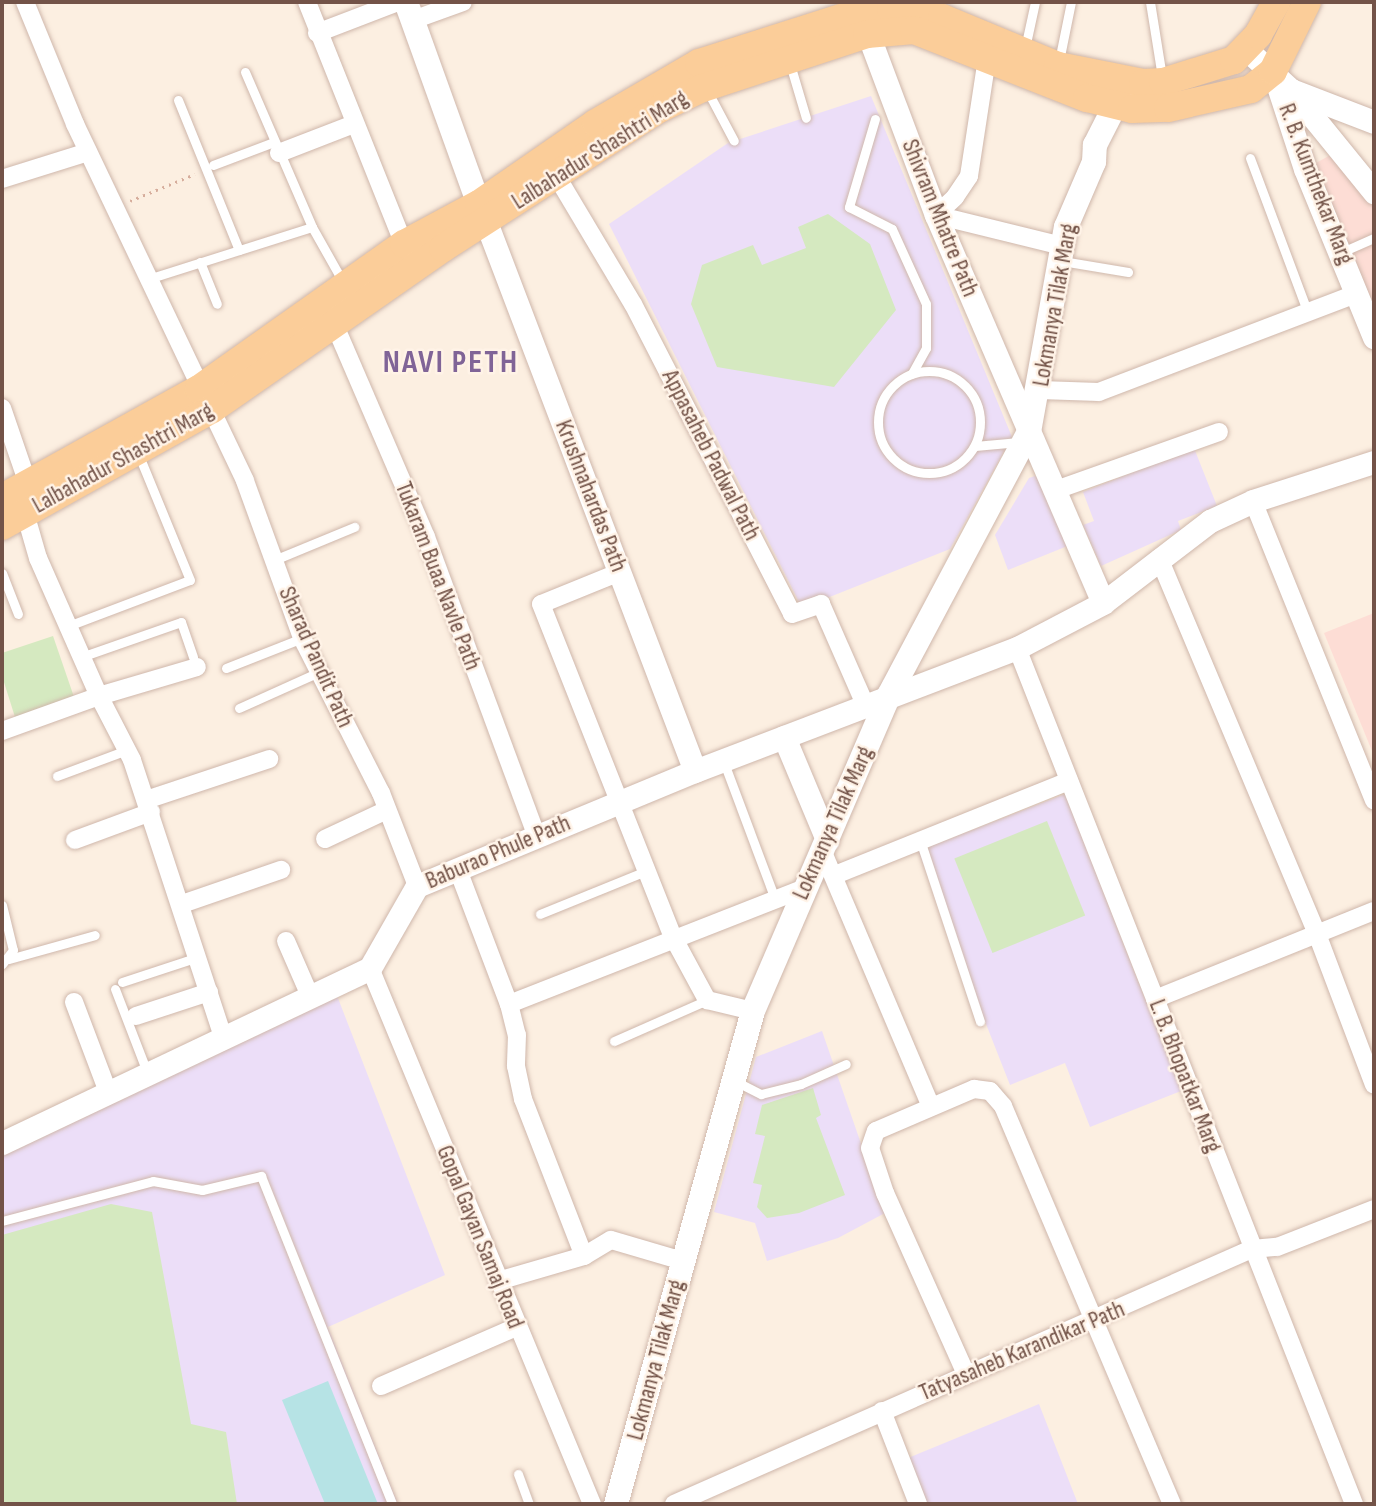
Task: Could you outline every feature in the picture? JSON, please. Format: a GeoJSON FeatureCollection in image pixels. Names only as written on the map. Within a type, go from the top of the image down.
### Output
{"type":"FeatureCollection","features":[{"type":"Feature","properties":{"kind":"main road"},"geometry":{"type":"LineString","coordinates":[[1247,50],[1276,2]]}},
{"type":"Feature","properties":{"kind":"main road"},"geometry":{"type":"LineString","coordinates":[[1282,80],[1307,2]]}},
{"type":"Feature","properties":{"kind":"main road"},"geometry":{"type":"LineString","coordinates":[[406,8],[482,213]]}},
{"type":"Feature","properties":{"kind":"main road","name":"Lalbahadur Shashtri Marg"},"geometry":{"type":"LineString","coordinates":[[9,512],[28,484],[205,399],[333,321],[482,213],[596,123],[699,63],[861,16],[891,9],[929,8],[1024,53],[1136,92],[1168,108],[1282,80]]}},
{"type":"Feature","properties":{"kind":"main road","name":"Lalbahadur Shashtri Marg"},"geometry":{"type":"LineString","coordinates":[[9,512],[136,451],[205,399],[344,283],[404,244],[482,213],[556,175],[659,109],[706,87],[788,59],[861,16],[914,30],[1054,87],[1136,92],[1221,66],[1247,50]]}},
{"type":"Feature","properties":{"kind":"main road","name":"Lokmanya Tilak Marg"},"geometry":{"type":"LineString","coordinates":[[616,1504],[753,1011],[889,695],[1026,437],[1040,390],[1061,253],[1074,202],[1094,162],[1110,153],[1136,92]]}},
{"type":"Feature","properties":{"kind":"street","name":"Sharad Pandit Path"},"geometry":{"type":"LineString","coordinates":[[25,2],[88,152],[205,399],[274,560],[302,638],[387,810],[417,886]]}},
{"type":"Feature","properties":{"kind":"street"},"geometry":{"type":"LineString","coordinates":[[307,2],[317,33],[404,244]]}},
{"type":"Feature","properties":{"kind":"street"},"geometry":{"type":"LineString","coordinates":[[317,33],[406,8],[463,2]]}},
{"type":"Feature","properties":{"kind":"street","name":"Shivram Mhatre Path"},"geometry":{"type":"LineString","coordinates":[[861,16],[936,215],[1026,437],[1056,490],[1103,603]]}},
{"type":"Feature","properties":{"kind":"street"},"geometry":{"type":"LineString","coordinates":[[1247,50],[1282,80],[1374,192]]}},
{"type":"Feature","properties":{"kind":"street"},"geometry":{"type":"LineString","coordinates":[[987,59],[969,176],[955,197],[936,215],[1061,253]]}},
{"type":"Feature","properties":{"kind":"street"},"geometry":{"type":"LineString","coordinates":[[1282,80],[1374,122]]}},
{"type":"Feature","properties":{"kind":"street","name":"R. B. Kumthekar Marg"},"geometry":{"type":"LineString","coordinates":[[1282,80],[1305,169],[1342,253],[1374,337]]}},
{"type":"Feature","properties":{"kind":"street"},"geometry":{"type":"LineString","coordinates":[[277,147],[354,124]]}},
{"type":"Feature","properties":{"kind":"street"},"geometry":{"type":"LineString","coordinates":[[1305,169],[1313,155],[1335,147]]}},
{"type":"Feature","properties":{"kind":"street"},"geometry":{"type":"LineString","coordinates":[[2,178],[88,152]]}},
{"type":"Feature","properties":{"kind":"street","name":"Appasaheb Padwal Path"},"geometry":{"type":"LineString","coordinates":[[556,175],[633,304],[792,614],[821,604],[865,704]]}},
{"type":"Feature","properties":{"kind":"street","name":"Krushnahardas Path"},"geometry":{"type":"LineString","coordinates":[[482,213],[695,771]]}},
{"type":"Feature","properties":{"kind":"street"},"geometry":{"type":"LineString","coordinates":[[1040,390],[1099,392],[1358,293]]}},
{"type":"Feature","properties":{"kind":"street","name":"Tukaram Buaa Navle Path"},"geometry":{"type":"LineString","coordinates":[[333,321],[426,537],[536,835]]}},
{"type":"Feature","properties":{"kind":"street"},"geometry":{"type":"LineString","coordinates":[[2,408],[28,484]]}},
{"type":"Feature","properties":{"kind":"street"},"geometry":{"type":"LineString","coordinates":[[1056,490],[1219,432]]}},
{"type":"Feature","properties":{"kind":"street","name":"Baburao Phule Path"},"geometry":{"type":"LineString","coordinates":[[370,968],[417,886],[695,771],[1017,648],[1103,603],[1210,521],[1253,501],[1374,462]]}},
{"type":"Feature","properties":{"kind":"street"},"geometry":{"type":"LineString","coordinates":[[1253,501],[1374,801]]}},
{"type":"Feature","properties":{"kind":"street"},"geometry":{"type":"LineString","coordinates":[[9,512],[38,558],[99,696],[127,750],[182,904],[223,1037]]}},
{"type":"Feature","properties":{"kind":"street"},"geometry":{"type":"LineString","coordinates":[[1159,558],[1317,934],[1374,1085]]}},
{"type":"Feature","properties":{"kind":"street"},"geometry":{"type":"LineString","coordinates":[[620,572],[541,604],[617,802],[673,937],[707,1000],[753,1011]]}},
{"type":"Feature","properties":{"kind":"street","name":"L. B. Bhopatkar Marg"},"geometry":{"type":"LineString","coordinates":[[1017,648],[1354,1504]]}},
{"type":"Feature","properties":{"kind":"street"},"geometry":{"type":"LineString","coordinates":[[2,731],[195,662]]}},
{"type":"Feature","properties":{"kind":"street"},"geometry":{"type":"LineString","coordinates":[[784,737],[835,875],[931,1107]]}},
{"type":"Feature","properties":{"kind":"street"},"geometry":{"type":"LineString","coordinates":[[75,840],[148,806],[269,759]]}},
{"type":"Feature","properties":{"kind":"street"},"geometry":{"type":"LineString","coordinates":[[835,875],[1069,781]]}},
{"type":"Feature","properties":{"kind":"street"},"geometry":{"type":"LineString","coordinates":[[325,839],[387,810]]}},
{"type":"Feature","properties":{"kind":"street"},"geometry":{"type":"LineString","coordinates":[[182,904],[281,870]]}},
{"type":"Feature","properties":{"kind":"street"},"geometry":{"type":"LineString","coordinates":[[458,870],[509,1004],[517,1035],[516,1066],[523,1099],[584,1256]]}},
{"type":"Feature","properties":{"kind":"street"},"geometry":{"type":"LineString","coordinates":[[509,1004],[673,937],[805,888]]}},
{"type":"Feature","properties":{"kind":"street"},"geometry":{"type":"LineString","coordinates":[[1155,999],[1374,911]]}},
{"type":"Feature","properties":{"kind":"street"},"geometry":{"type":"LineString","coordinates":[[286,941],[310,996]]}},
{"type":"Feature","properties":{"kind":"street"},"geometry":{"type":"LineString","coordinates":[[2,1143],[370,968]]}},
{"type":"Feature","properties":{"kind":"street","name":"Gopal Gayan Samaj Road"},"geometry":{"type":"LineString","coordinates":[[370,968],[516,1327],[592,1504]]}},
{"type":"Feature","properties":{"kind":"street"},"geometry":{"type":"LineString","coordinates":[[136,1016],[209,992]]}},
{"type":"Feature","properties":{"kind":"street"},"geometry":{"type":"LineString","coordinates":[[74,1002],[108,1092]]}},
{"type":"Feature","properties":{"kind":"street"},"geometry":{"type":"LineString","coordinates":[[966,1374],[899,1227],[870,1149],[876,1130],[974,1089],[990,1091],[1003,1106],[1091,1322],[1172,1504]]}},
{"type":"Feature","properties":{"kind":"street","name":"Tatyasaheb Karandikar Path"},"geometry":{"type":"LineString","coordinates":[[680,1503],[881,1411],[1091,1322],[1252,1249],[1277,1247],[1374,1209]]}},
{"type":"Feature","properties":{"kind":"street"},"geometry":{"type":"LineString","coordinates":[[498,1281],[584,1256],[611,1240],[683,1261]]}},
{"type":"Feature","properties":{"kind":"street"},"geometry":{"type":"LineString","coordinates":[[381,1386],[516,1327]]}},
{"type":"Feature","properties":{"kind":"street"},"geometry":{"type":"LineString","coordinates":[[881,1411],[918,1504]]}},
{"type":"Feature","properties":{"kind":"lane"},"geometry":{"type":"LineString","coordinates":[[1024,53],[1035,2]]}},
{"type":"Feature","properties":{"kind":"lane"},"geometry":{"type":"LineString","coordinates":[[1058,66],[1071,2]]}},
{"type":"Feature","properties":{"kind":"lane"},"geometry":{"type":"LineString","coordinates":[[1136,92],[1150,2]]}},
{"type":"Feature","properties":{"kind":"lane"},"geometry":{"type":"LineString","coordinates":[[788,59],[806,117]]}},
{"type":"Feature","properties":{"kind":"lane"},"geometry":{"type":"LineString","coordinates":[[245,72],[312,227],[344,283]]}},
{"type":"Feature","properties":{"kind":"lane"},"geometry":{"type":"LineString","coordinates":[[706,87],[734,141]]}},
{"type":"Feature","properties":{"kind":"lane"},"geometry":{"type":"LineString","coordinates":[[177,100],[204,171],[239,250]]}},
{"type":"Feature","properties":{"kind":"lane"},"geometry":{"type":"LineString","coordinates":[[875,119],[849,207],[892,229],[926,304],[926,348],[912,373],[892,387],[879,408],[877,425],[890,456],[903,467],[935,474],[965,460],[975,446],[980,429],[973,396],[947,373],[912,373]]}},
{"type":"Feature","properties":{"kind":"lane"},"geometry":{"type":"LineString","coordinates":[[213,165],[277,147]]}},
{"type":"Feature","properties":{"kind":"lane"},"geometry":{"type":"LineString","coordinates":[[1250,158],[1308,313]]}},
{"type":"Feature","properties":{"kind":"lane"},"geometry":{"type":"LineString","coordinates":[[148,279],[312,227]]}},
{"type":"Feature","properties":{"kind":"lane"},"geometry":{"type":"LineString","coordinates":[[1342,253],[1374,238]]}},
{"type":"Feature","properties":{"kind":"lane"},"geometry":{"type":"LineString","coordinates":[[1061,253],[1128,272]]}},
{"type":"Feature","properties":{"kind":"lane"},"geometry":{"type":"LineString","coordinates":[[200,262],[218,304]]}},
{"type":"Feature","properties":{"kind":"lane"},"geometry":{"type":"LineString","coordinates":[[975,446],[1026,437]]}},
{"type":"Feature","properties":{"kind":"lane"},"geometry":{"type":"LineString","coordinates":[[68,626],[190,580],[136,451]]}},
{"type":"Feature","properties":{"kind":"lane"},"geometry":{"type":"LineString","coordinates":[[274,560],[354,527]]}},
{"type":"Feature","properties":{"kind":"lane"},"geometry":{"type":"LineString","coordinates":[[2,573],[18,614]]}},
{"type":"Feature","properties":{"kind":"lane"},"geometry":{"type":"LineString","coordinates":[[81,657],[181,622],[195,662]]}},
{"type":"Feature","properties":{"kind":"lane"},"geometry":{"type":"LineString","coordinates":[[226,668],[302,638]]}},
{"type":"Feature","properties":{"kind":"lane"},"geometry":{"type":"LineString","coordinates":[[239,708],[319,672]]}},
{"type":"Feature","properties":{"kind":"lane"},"geometry":{"type":"LineString","coordinates":[[57,776],[127,750]]}},
{"type":"Feature","properties":{"kind":"lane"},"geometry":{"type":"LineString","coordinates":[[723,760],[775,899]]}},
{"type":"Feature","properties":{"kind":"lane"},"geometry":{"type":"LineString","coordinates":[[920,841],[980,1021]]}},
{"type":"Feature","properties":{"kind":"lane"},"geometry":{"type":"LineString","coordinates":[[540,914],[646,871]]}},
{"type":"Feature","properties":{"kind":"lane"},"geometry":{"type":"LineString","coordinates":[[2,905],[13,950],[5,961]]}},
{"type":"Feature","properties":{"kind":"lane"},"geometry":{"type":"LineString","coordinates":[[5,961],[95,935]]}},
{"type":"Feature","properties":{"kind":"lane"},"geometry":{"type":"LineString","coordinates":[[147,1072],[118,985],[198,957]]}},
{"type":"Feature","properties":{"kind":"lane"},"geometry":{"type":"LineString","coordinates":[[614,1041],[707,1000]]}},
{"type":"Feature","properties":{"kind":"lane"},"geometry":{"type":"LineString","coordinates":[[732,1080],[761,1094],[801,1084],[846,1064]]}},
{"type":"Feature","properties":{"kind":"lane"},"geometry":{"type":"LineString","coordinates":[[2,1221],[153,1181],[202,1190],[261,1176],[392,1504]]}},
{"type":"Feature","properties":{"kind":"lane"},"geometry":{"type":"LineString","coordinates":[[518,1474],[528,1504]]}},
{"type":"Feature","properties":{"kind":"path"},"geometry":{"type":"LineString","coordinates":[[114,207],[204,171]]}},
{"type":"Feature","properties":{"kind":"shaded area"},"geometry":{"type":"Polygon","coordinates":[[[871,96],[1012,437],[950,549],[802,608],[609,224],[728,143],[871,96]]]}},
{"type":"Feature","properties":{"kind":"shaded area"},"geometry":{"type":"Polygon","coordinates":[[[1336,152],[1374,197],[1374,325],[1316,163],[1336,152]]]}},
{"type":"Feature","properties":{"kind":"shaded area"},"geometry":{"type":"Polygon","coordinates":[[[1194,448],[1217,506],[1178,521],[1181,530],[1101,566],[1083,525],[1094,521],[1083,492],[1194,448]]]}},
{"type":"Feature","properties":{"kind":"shaded area"},"geometry":{"type":"Polygon","coordinates":[[[1029,478],[1042,478],[1070,545],[1008,570],[995,535],[1029,478]]]}},
{"type":"Feature","properties":{"kind":"shaded area"},"geometry":{"type":"Polygon","coordinates":[[[1374,613],[1374,756],[1324,633],[1374,613]]]}},
{"type":"Feature","properties":{"kind":"shaded area"},"geometry":{"type":"Polygon","coordinates":[[[1065,794],[1181,1091],[1090,1127],[1065,1063],[1010,1085],[918,851],[1065,794]]]}},
{"type":"Feature","properties":{"kind":"shaded area"},"geometry":{"type":"Polygon","coordinates":[[[336,993],[445,1275],[328,1327],[398,1504],[2,1504],[2,1150],[336,993]]]}},
{"type":"Feature","properties":{"kind":"shaded area"},"geometry":{"type":"Polygon","coordinates":[[[822,1031],[885,1213],[838,1238],[767,1261],[755,1223],[714,1212],[756,1057],[822,1031]]]}},
{"type":"Feature","properties":{"kind":"shaded area"},"geometry":{"type":"Polygon","coordinates":[[[1039,1404],[1078,1504],[927,1504],[908,1458],[1039,1404]]]}},
{"type":"Feature","properties":{"kind":"green space"},"geometry":{"type":"Polygon","coordinates":[[[828,214],[870,244],[896,310],[834,387],[717,367],[691,304],[702,265],[753,245],[762,265],[806,248],[798,227],[828,214]]]}},
{"type":"Feature","properties":{"kind":"green space"},"geometry":{"type":"Polygon","coordinates":[[[53,636],[74,697],[15,717],[2,676],[2,653],[53,636]]]}},
{"type":"Feature","properties":{"kind":"green space"},"geometry":{"type":"Polygon","coordinates":[[[1047,821],[1085,916],[992,953],[954,858],[1047,821]]]}},
{"type":"Feature","properties":{"kind":"green space"},"geometry":{"type":"Polygon","coordinates":[[[813,1088],[821,1115],[816,1118],[845,1195],[799,1213],[767,1218],[757,1207],[762,1185],[753,1183],[765,1136],[755,1134],[762,1105],[813,1088]]]}},
{"type":"Feature","properties":{"kind":"green space"},"geometry":{"type":"Polygon","coordinates":[[[111,1204],[152,1212],[191,1424],[226,1432],[237,1504],[2,1504],[2,1235],[111,1204]]]}},
{"type":"Feature","properties":{"kind":"water"},"geometry":{"type":"Polygon","coordinates":[[[328,1381],[378,1504],[325,1504],[282,1400],[328,1381]]]}},
{"type":"Feature","properties":{"kind":"district","name":"NAVI PETH"},"geometry":{"type":"Point","coordinates":[451,363]}}]}
